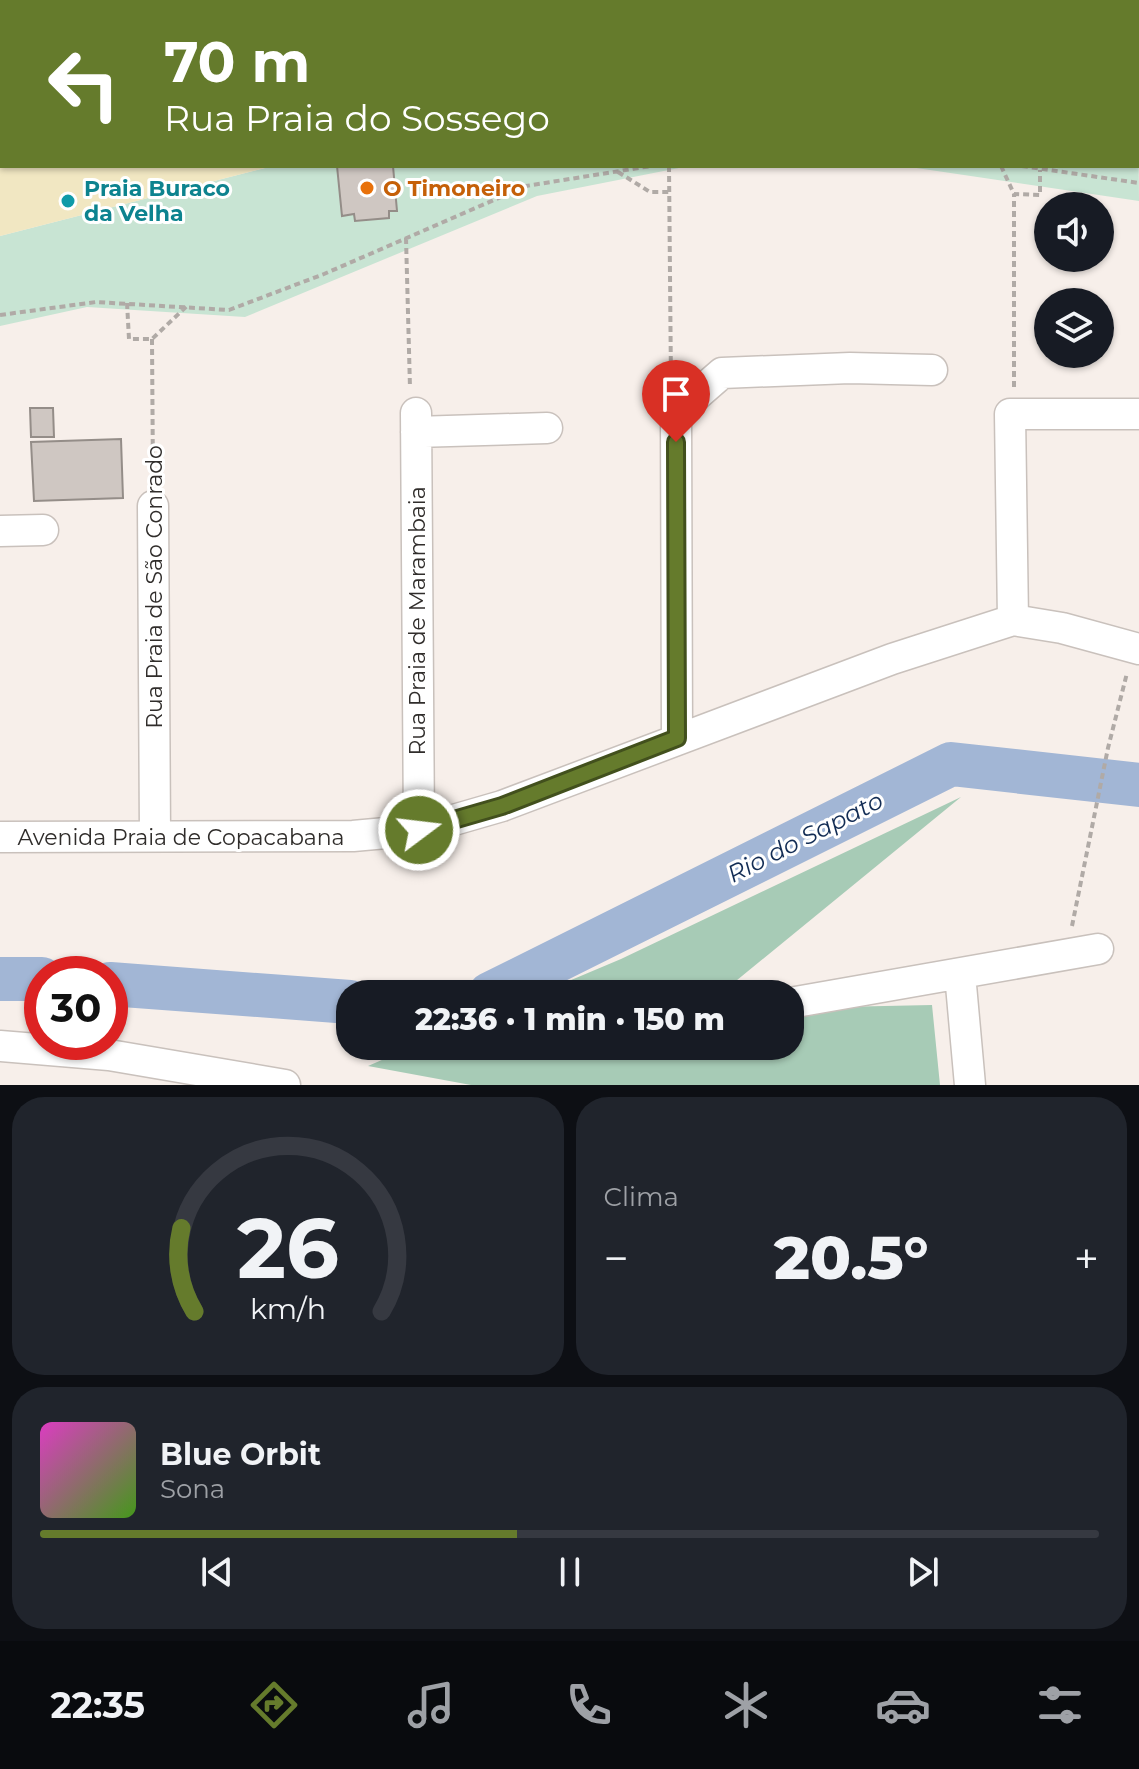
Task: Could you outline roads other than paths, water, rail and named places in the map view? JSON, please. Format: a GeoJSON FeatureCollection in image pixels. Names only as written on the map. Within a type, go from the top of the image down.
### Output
{"type":"FeatureCollection","features":[{"type":"Feature","properties":{"kind":"street"},"geometry":{"type":"LineString","coordinates":[[677,738],[676,413],[722,373],[850,368],[932,370]]}},
{"type":"Feature","properties":{"kind":"street"},"geometry":{"type":"LineString","coordinates":[[1013,620],[1010,414],[1139,414]]}},
{"type":"Feature","properties":{"kind":"street","name":"Rua Praia de Marambaia"},"geometry":{"type":"LineString","coordinates":[[419,830],[416,422],[547,428]]}},
{"type":"Feature","properties":{"kind":"street","name":"Rua Praia de São Conrado"},"geometry":{"type":"LineString","coordinates":[[153,506],[155,835]]}},
{"type":"Feature","properties":{"kind":"street"},"geometry":{"type":"LineString","coordinates":[[0,531],[43,530]]}},
{"type":"Feature","properties":{"kind":"street","name":"Avenida Praia de Copacabana"},"geometry":{"type":"LineString","coordinates":[[0,837],[353,836],[419,830],[502,806],[892,659],[1013,620],[1062,628],[1136,648]]}},
{"type":"Feature","properties":{"kind":"street"},"geometry":{"type":"LineString","coordinates":[[804,1001],[1098,949]]}},
{"type":"Feature","properties":{"kind":"street"},"geometry":{"type":"LineString","coordinates":[[960,974],[970,1085]]}},
{"type":"Feature","properties":{"kind":"street"},"geometry":{"type":"LineString","coordinates":[[0,1046],[109,1055],[285,1085]]}},
{"type":"Feature","properties":{"kind":"waterway","name":"Rio do Sapato"},"geometry":{"type":"LineString","coordinates":[[518,980],[951,764],[1139,785]]}},
{"type":"Feature","properties":{"kind":"waterway","name":"Rio do Sapato"},"geometry":{"type":"LineString","coordinates":[[0,979],[24,979]]}},
{"type":"Feature","properties":{"kind":"waterway","name":"Rio do Sapato"},"geometry":{"type":"LineString","coordinates":[[128,985],[336,1001]]}},
{"type":"Feature","properties":{"kind":"place","name":"O Timoneiro"},"geometry":{"type":"Point","coordinates":[367,188]}},
{"type":"Feature","properties":{"kind":"place","name":"Praia Buraco da Velha"},"geometry":{"type":"Point","coordinates":[68,201]}}]}
